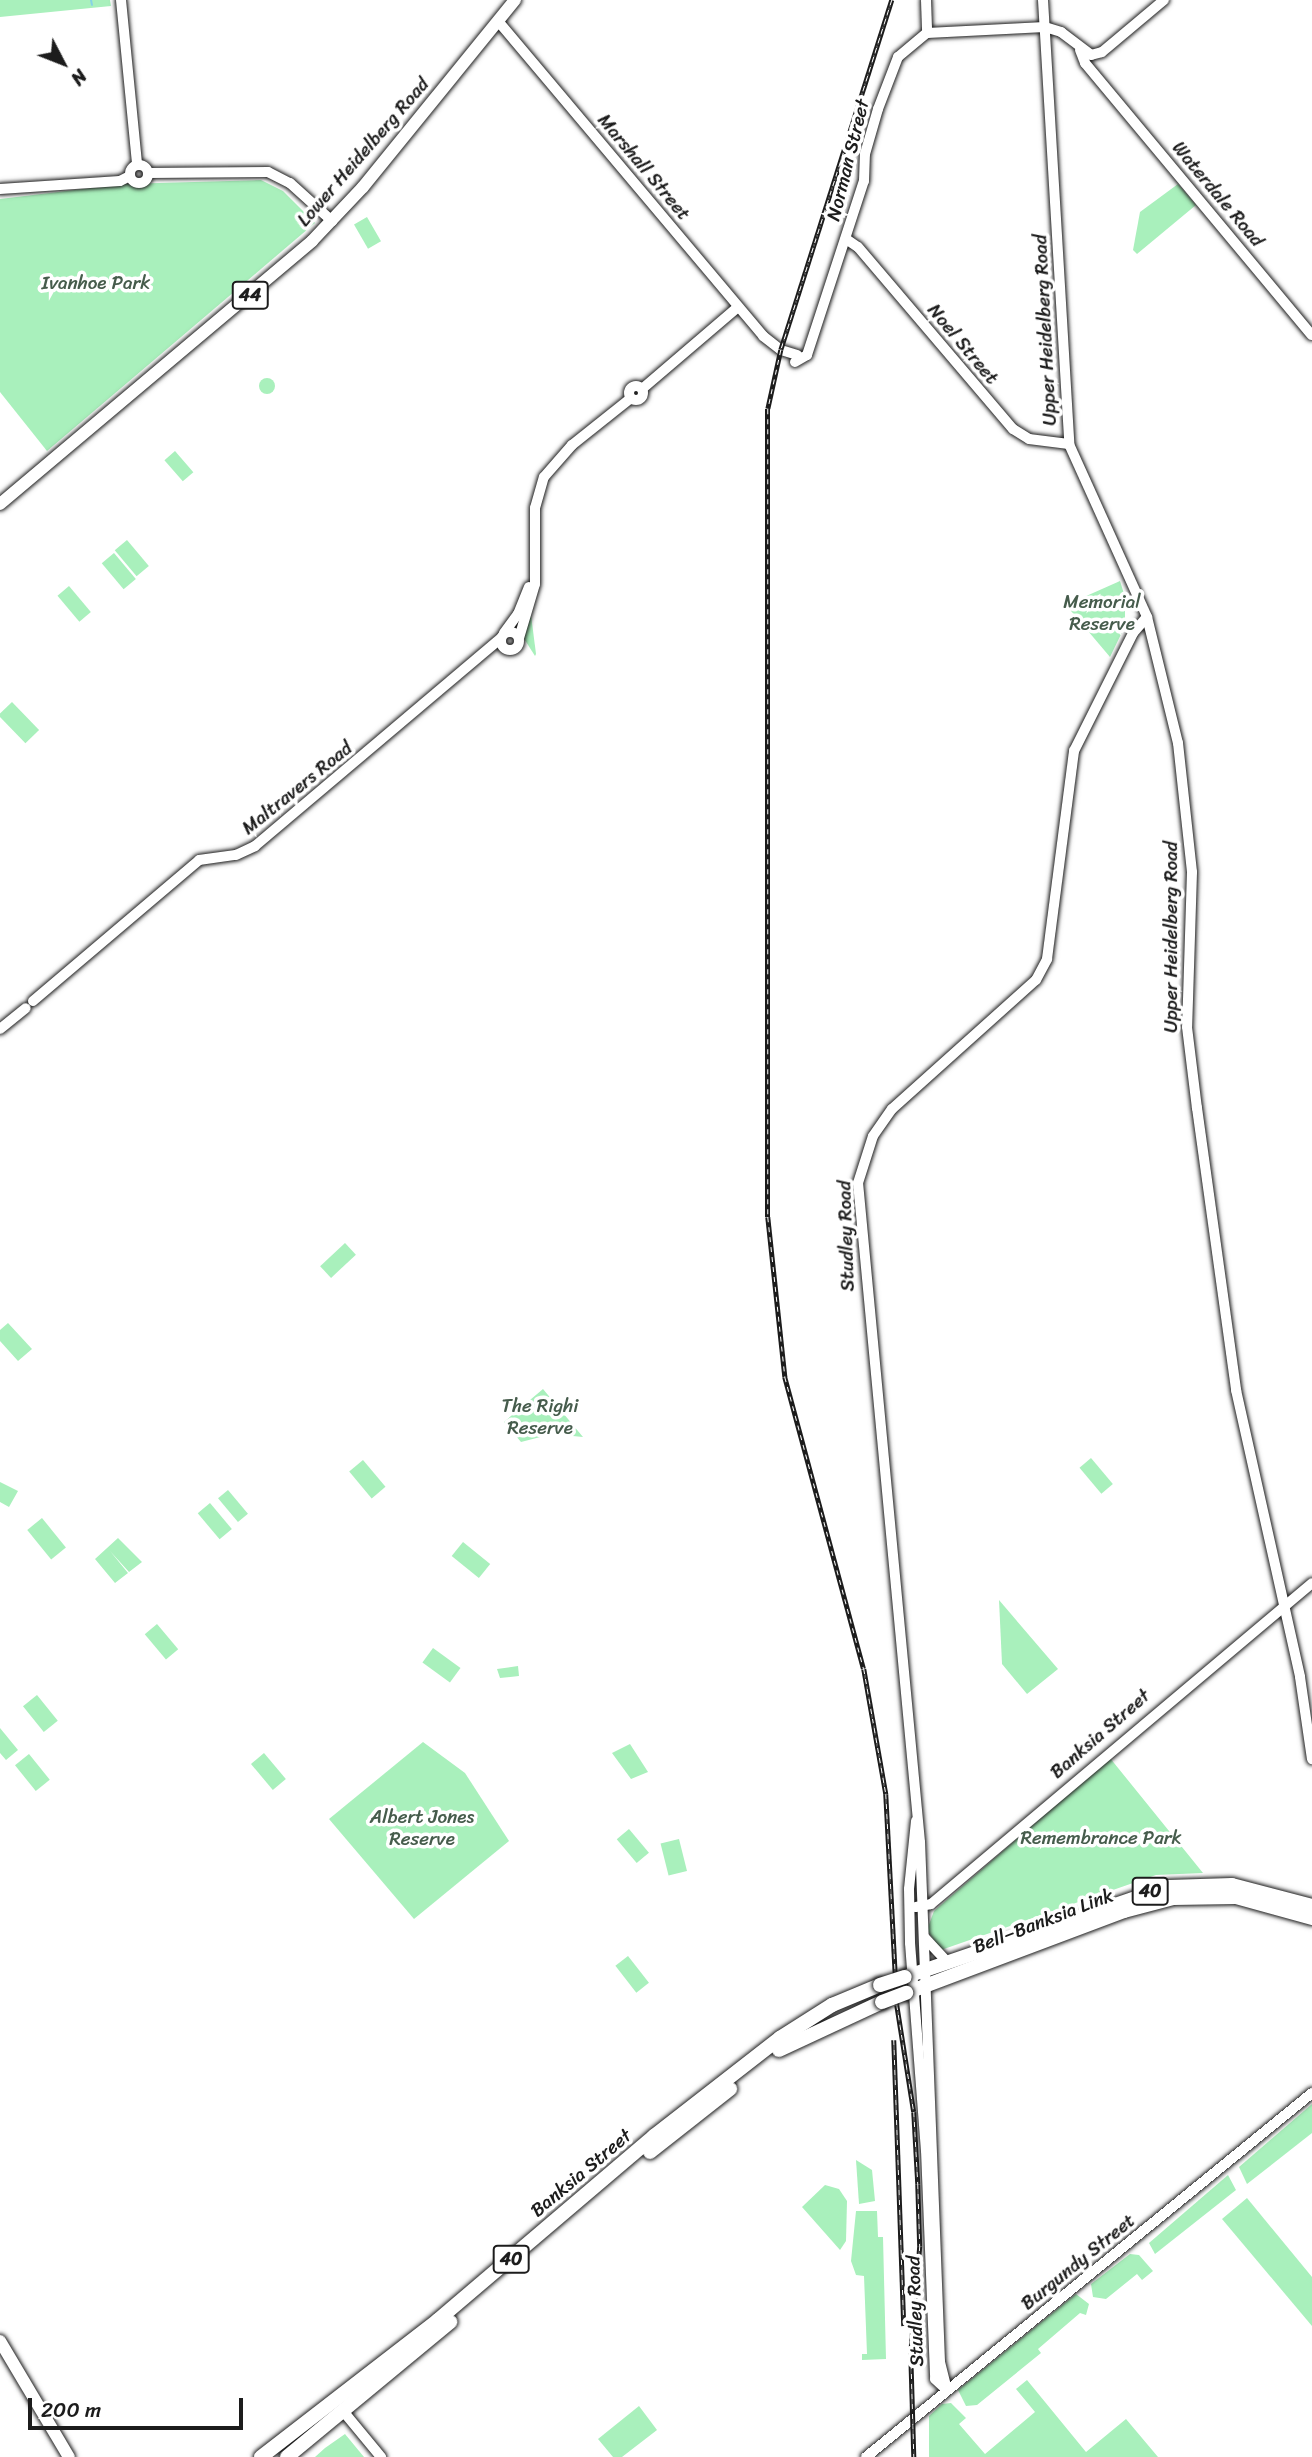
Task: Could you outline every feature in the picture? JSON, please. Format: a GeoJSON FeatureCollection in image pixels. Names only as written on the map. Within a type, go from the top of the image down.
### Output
{"type":"FeatureCollection","features":[{"type":"Feature","properties":{"kind":"highway","name":"Bell–Banksia Link"},"geometry":{"type":"LineString","coordinates":[[914,1973],[1130,1896],[1180,1885],[1244,1886],[1312,1906]]}},
{"type":"Feature","properties":{"kind":"highway","name":"Bell–Banksia Link"},"geometry":{"type":"LineString","coordinates":[[917,1988],[1136,1907],[1174,1898],[1236,1897],[1312,1918]]}},
{"type":"Feature","properties":{"kind":"highway","name":"Banksia Street"},"geometry":{"type":"LineString","coordinates":[[287,2457],[337,2406],[654,2136],[780,2038],[832,2005],[914,1973]]}},
{"type":"Feature","properties":{"kind":"highway","name":"Banksia Street"},"geometry":{"type":"LineString","coordinates":[[261,2457],[337,2406],[775,2053],[796,2039],[917,1988]]}},
{"type":"Feature","properties":{"kind":"main road","name":"Lower Heidelberg Road"},"geometry":{"type":"LineString","coordinates":[[0,505],[332,221],[515,0]]}},
{"type":"Feature","properties":{"kind":"main road","name":"Upper Heidelberg Road"},"geometry":{"type":"LineString","coordinates":[[1043,0],[1069,444],[1147,617],[1178,743],[1192,872],[1187,1027],[1236,1390],[1282,1608],[1300,1677],[1312,1759]]}},
{"type":"Feature","properties":{"kind":"main road"},"geometry":{"type":"LineString","coordinates":[[1080,50],[1102,52],[1164,0]]}},
{"type":"Feature","properties":{"kind":"main road","name":"Waterdale Road"},"geometry":{"type":"LineString","coordinates":[[1045,27],[1061,32],[1080,50]]}},
{"type":"Feature","properties":{"kind":"main road","name":"Burgundy Street"},"geometry":{"type":"LineString","coordinates":[[866,2457],[1312,2093]]}},
{"type":"Feature","properties":{"kind":"main road"},"geometry":{"type":"LineString","coordinates":[[0,2341],[69,2457]]}},
{"type":"Feature","properties":{"kind":"main road"},"geometry":{"type":"LineString","coordinates":[[63,2444],[75,2457]]}},
{"type":"Feature","properties":{"kind":"street"},"geometry":{"type":"LineString","coordinates":[[0,189],[120,181],[130,176],[138,164],[121,0]]}},
{"type":"Feature","properties":{"kind":"street"},"geometry":{"type":"LineString","coordinates":[[926,0],[926,33],[1045,27]]}},
{"type":"Feature","properties":{"kind":"street","name":"Marshall Street"},"geometry":{"type":"LineString","coordinates":[[498,20],[763,336],[798,359]]}},
{"type":"Feature","properties":{"kind":"street","name":"Norman Street"},"geometry":{"type":"LineString","coordinates":[[798,359],[812,340],[846,239],[890,70],[907,47],[926,33]]}},
{"type":"Feature","properties":{"kind":"street","name":"Waterdale Road"},"geometry":{"type":"LineString","coordinates":[[1080,50],[1097,77],[1312,335]]}},
{"type":"Feature","properties":{"kind":"street"},"geometry":{"type":"LineString","coordinates":[[1097,77],[1102,52]]}},
{"type":"Feature","properties":{"kind":"street"},"geometry":{"type":"LineString","coordinates":[[138,164],[148,173],[268,172],[290,183],[332,221]]}},
{"type":"Feature","properties":{"kind":"street"},"geometry":{"type":"LineString","coordinates":[[130,176],[138,183],[148,173]]}},
{"type":"Feature","properties":{"kind":"street","name":"Noel Street"},"geometry":{"type":"LineString","coordinates":[[846,239],[859,247],[1013,429],[1029,439],[1069,444]]}},
{"type":"Feature","properties":{"kind":"street","name":"Maltravers Road"},"geometry":{"type":"LineString","coordinates":[[519,638],[533,595],[535,508],[544,477],[572,445],[631,398],[632,388],[642,389],[738,307]]}},
{"type":"Feature","properties":{"kind":"street","name":"Maltravers Road"},"geometry":{"type":"LineString","coordinates":[[0,1029],[200,860],[236,855],[255,845],[477,662],[502,636],[524,601],[534,570]]}},
{"type":"Feature","properties":{"kind":"street","name":"Studley Road"},"geometry":{"type":"LineString","coordinates":[[947,2390],[940,2362],[922,2029],[914,1973],[916,1821],[867,1306],[858,1183],[862,1163],[873,1136],[892,1109],[1036,980],[1047,959],[1074,751],[1133,633],[1147,617]]}},
{"type":"Feature","properties":{"kind":"street"},"geometry":{"type":"LineString","coordinates":[[512,631],[519,638],[517,647],[508,650],[502,636],[512,631]]}},
{"type":"Feature","properties":{"kind":"street","name":"Maltravers Road"},"geometry":{"type":"LineString","coordinates":[[477,662],[508,650]]}},
{"type":"Feature","properties":{"kind":"street","name":"Banksia Street"},"geometry":{"type":"LineString","coordinates":[[916,1907],[931,1904],[1312,1583]]}},
{"type":"Feature","properties":{"kind":"street","name":"Studley Road"},"geometry":{"type":"LineString","coordinates":[[914,1973],[924,1937],[916,1907]]}},
{"type":"Feature","properties":{"kind":"street"},"geometry":{"type":"LineString","coordinates":[[924,1937],[946,1961]]}},
{"type":"Feature","properties":{"kind":"street","name":"Studley Road"},"geometry":{"type":"LineString","coordinates":[[922,2029],[918,2044],[935,2379],[947,2390]]}},
{"type":"Feature","properties":{"kind":"street"},"geometry":{"type":"LineString","coordinates":[[337,2406],[382,2457]]}},
{"type":"Feature","properties":{"kind":"green space"},"geometry":{"type":"Polygon","coordinates":[[[0,0],[110,0],[111,6],[0,17],[0,0]]]}},
{"type":"Feature","properties":{"kind":"green space","name":"Ivanhoe Park"},"geometry":{"type":"Polygon","coordinates":[[[261,180],[283,191],[315,223],[47,451],[0,392],[0,199],[124,184],[261,180]]]}},
{"type":"Feature","properties":{"kind":"green space"},"geometry":{"type":"Polygon","coordinates":[[[1178,184],[1196,205],[1137,254],[1133,250],[1140,212],[1178,184]]]}},
{"type":"Feature","properties":{"kind":"green space"},"geometry":{"type":"Polygon","coordinates":[[[367,217],[381,241],[368,249],[354,224],[367,217]]]}},
{"type":"Feature","properties":{"kind":"green space"},"geometry":{"type":"Polygon","coordinates":[[[267,378],[273,380],[273,392],[267,394],[261,392],[259,386],[261,380],[267,378]]]}},
{"type":"Feature","properties":{"kind":"green space"},"geometry":{"type":"Polygon","coordinates":[[[175,451],[193,472],[183,481],[164,460],[175,451]]]}},
{"type":"Feature","properties":{"kind":"green space"},"geometry":{"type":"Polygon","coordinates":[[[127,540],[149,566],[137,576],[115,550],[127,540]]]}},
{"type":"Feature","properties":{"kind":"green space"},"geometry":{"type":"Polygon","coordinates":[[[114,553],[136,579],[124,589],[102,563],[114,553]]]}},
{"type":"Feature","properties":{"kind":"green space","name":"Memorial Reserve"},"geometry":{"type":"Polygon","coordinates":[[[1120,581],[1125,597],[1125,626],[1110,657],[1066,605],[1120,581]]]}},
{"type":"Feature","properties":{"kind":"green space"},"geometry":{"type":"Polygon","coordinates":[[[69,586],[91,612],[79,622],[58,596],[69,586]]]}},
{"type":"Feature","properties":{"kind":"green space"},"geometry":{"type":"Polygon","coordinates":[[[531,615],[536,654],[535,656],[523,637],[531,615]]]}},
{"type":"Feature","properties":{"kind":"green space"},"geometry":{"type":"Polygon","coordinates":[[[12,702],[39,730],[25,743],[0,717],[12,702]]]}},
{"type":"Feature","properties":{"kind":"green space"},"geometry":{"type":"Polygon","coordinates":[[[345,1243],[356,1255],[331,1278],[320,1266],[345,1243]]]}},
{"type":"Feature","properties":{"kind":"green space"},"geometry":{"type":"Polygon","coordinates":[[[8,1323],[32,1349],[18,1361],[0,1341],[0,1330],[8,1323]]]}},
{"type":"Feature","properties":{"kind":"green space","name":"The Righi Reserve"},"geometry":{"type":"Polygon","coordinates":[[[543,1389],[583,1437],[552,1434],[521,1442],[504,1422],[543,1389]]]}},
{"type":"Feature","properties":{"kind":"green space"},"geometry":{"type":"Polygon","coordinates":[[[1091,1458],[1113,1484],[1101,1494],[1080,1468],[1091,1458]]]}},
{"type":"Feature","properties":{"kind":"green space"},"geometry":{"type":"Polygon","coordinates":[[[363,1460],[385,1487],[372,1498],[349,1472],[363,1460]]]}},
{"type":"Feature","properties":{"kind":"green space"},"geometry":{"type":"Polygon","coordinates":[[[0,1482],[18,1491],[9,1507],[0,1502],[0,1482]]]}},
{"type":"Feature","properties":{"kind":"green space"},"geometry":{"type":"Polygon","coordinates":[[[228,1490],[248,1514],[238,1522],[218,1498],[228,1490]]]}},
{"type":"Feature","properties":{"kind":"green space"},"geometry":{"type":"Polygon","coordinates":[[[210,1503],[232,1529],[220,1539],[198,1513],[210,1503]]]}},
{"type":"Feature","properties":{"kind":"green space"},"geometry":{"type":"Polygon","coordinates":[[[42,1518],[66,1548],[51,1559],[27,1530],[42,1518]]]}},
{"type":"Feature","properties":{"kind":"green space"},"geometry":{"type":"Polygon","coordinates":[[[118,1538],[142,1562],[129,1572],[110,1551],[128,1573],[115,1583],[95,1559],[118,1538]]]}},
{"type":"Feature","properties":{"kind":"green space"},"geometry":{"type":"Polygon","coordinates":[[[463,1542],[490,1564],[479,1578],[452,1556],[463,1542]]]}},
{"type":"Feature","properties":{"kind":"green space"},"geometry":{"type":"Polygon","coordinates":[[[999,1600],[1058,1669],[1027,1694],[1002,1664],[999,1600]]]}},
{"type":"Feature","properties":{"kind":"green space"},"geometry":{"type":"Polygon","coordinates":[[[157,1624],[178,1649],[166,1660],[145,1634],[157,1624]]]}},
{"type":"Feature","properties":{"kind":"green space"},"geometry":{"type":"Polygon","coordinates":[[[433,1648],[461,1668],[450,1683],[422,1663],[433,1648]]]}},
{"type":"Feature","properties":{"kind":"green space"},"geometry":{"type":"Polygon","coordinates":[[[518,1666],[519,1676],[500,1678],[497,1669],[518,1666]]]}},
{"type":"Feature","properties":{"kind":"green space"},"geometry":{"type":"Polygon","coordinates":[[[37,1695],[58,1721],[44,1732],[23,1706],[37,1695]]]}},
{"type":"Feature","properties":{"kind":"green space"},"geometry":{"type":"Polygon","coordinates":[[[0,1728],[18,1750],[6,1760],[0,1753],[0,1728]]]}},
{"type":"Feature","properties":{"kind":"green space","name":"Albert Jones Reserve"},"geometry":{"type":"Polygon","coordinates":[[[423,1742],[465,1773],[509,1841],[414,1919],[329,1819],[423,1742]]]}},
{"type":"Feature","properties":{"kind":"green space"},"geometry":{"type":"Polygon","coordinates":[[[630,1744],[648,1772],[631,1779],[612,1753],[630,1744]]]}},
{"type":"Feature","properties":{"kind":"green space"},"geometry":{"type":"Polygon","coordinates":[[[264,1753],[286,1779],[273,1790],[251,1764],[264,1753]]]}},
{"type":"Feature","properties":{"kind":"green space"},"geometry":{"type":"Polygon","coordinates":[[[29,1754],[50,1780],[36,1791],[15,1765],[29,1754]]]}},
{"type":"Feature","properties":{"kind":"green space","name":"Remembrance Park"},"geometry":{"type":"Polygon","coordinates":[[[1110,1758],[1203,1873],[1156,1875],[941,1950],[927,1930],[934,1911],[1110,1758]]]}},
{"type":"Feature","properties":{"kind":"green space"},"geometry":{"type":"Polygon","coordinates":[[[629,1829],[649,1853],[637,1863],[617,1839],[629,1829]]]}},
{"type":"Feature","properties":{"kind":"green space"},"geometry":{"type":"Polygon","coordinates":[[[679,1839],[687,1871],[669,1876],[661,1844],[679,1839]]]}},
{"type":"Feature","properties":{"kind":"green space"},"geometry":{"type":"Polygon","coordinates":[[[628,1956],[649,1983],[636,1993],[615,1966],[628,1956]]]}},
{"type":"Feature","properties":{"kind":"green space"},"geometry":{"type":"Polygon","coordinates":[[[1312,2104],[1312,2133],[1247,2184],[1239,2167],[1312,2104]]]}},
{"type":"Feature","properties":{"kind":"green space"},"geometry":{"type":"Polygon","coordinates":[[[856,2160],[872,2170],[875,2201],[859,2204],[856,2160]]]}},
{"type":"Feature","properties":{"kind":"green space"},"geometry":{"type":"Polygon","coordinates":[[[1228,2175],[1236,2190],[1155,2254],[1149,2243],[1228,2175]]]}},
{"type":"Feature","properties":{"kind":"green space"},"geometry":{"type":"Polygon","coordinates":[[[825,2185],[839,2189],[847,2201],[846,2241],[840,2250],[802,2207],[825,2185]]]}},
{"type":"Feature","properties":{"kind":"green space"},"geometry":{"type":"Polygon","coordinates":[[[1247,2198],[1312,2277],[1312,2326],[1222,2219],[1247,2198]]]}},
{"type":"Feature","properties":{"kind":"green space"},"geometry":{"type":"Polygon","coordinates":[[[856,2211],[877,2211],[878,2237],[883,2237],[886,2359],[862,2360],[862,2354],[867,2354],[864,2276],[856,2275],[851,2261],[856,2211]]]}},
{"type":"Feature","properties":{"kind":"green space"},"geometry":{"type":"Polygon","coordinates":[[[1130,2254],[1139,2255],[1153,2271],[1142,2280],[1137,2274],[1106,2299],[1093,2297],[1091,2284],[1130,2254]]]}},
{"type":"Feature","properties":{"kind":"green space"},"geometry":{"type":"Polygon","coordinates":[[[1076,2294],[1089,2304],[1086,2315],[1080,2313],[1038,2349],[1041,2353],[977,2405],[966,2406],[958,2390],[1076,2294]]]}},
{"type":"Feature","properties":{"kind":"green space"},"geometry":{"type":"Polygon","coordinates":[[[1027,2380],[1086,2452],[1126,2419],[1158,2457],[929,2457],[929,2416],[942,2404],[951,2403],[966,2418],[959,2424],[985,2454],[1035,2412],[1016,2389],[1027,2380]]]}},
{"type":"Feature","properties":{"kind":"green space"},"geometry":{"type":"Polygon","coordinates":[[[639,2406],[657,2430],[622,2457],[613,2457],[598,2439],[639,2406]]]}},
{"type":"Feature","properties":{"kind":"green space"},"geometry":{"type":"Polygon","coordinates":[[[345,2434],[364,2457],[315,2457],[325,2448],[345,2434]]]}},
{"type":"Feature","properties":{"kind":"waterway"},"geometry":{"type":"LineString","coordinates":[[91,0],[92,5]]}},
{"type":"Feature","properties":{"kind":"railway"},"geometry":{"type":"LineString","coordinates":[[892,0],[781,350],[768,409],[768,1217],[785,1377],[864,1669],[886,1794],[897,2005],[914,2112],[918,2184],[920,2246],[911,2354],[914,2457]]}},
{"type":"Feature","properties":{"kind":"railway"},"geometry":{"type":"LineString","coordinates":[[894,2040],[904,2326]]}}]}
